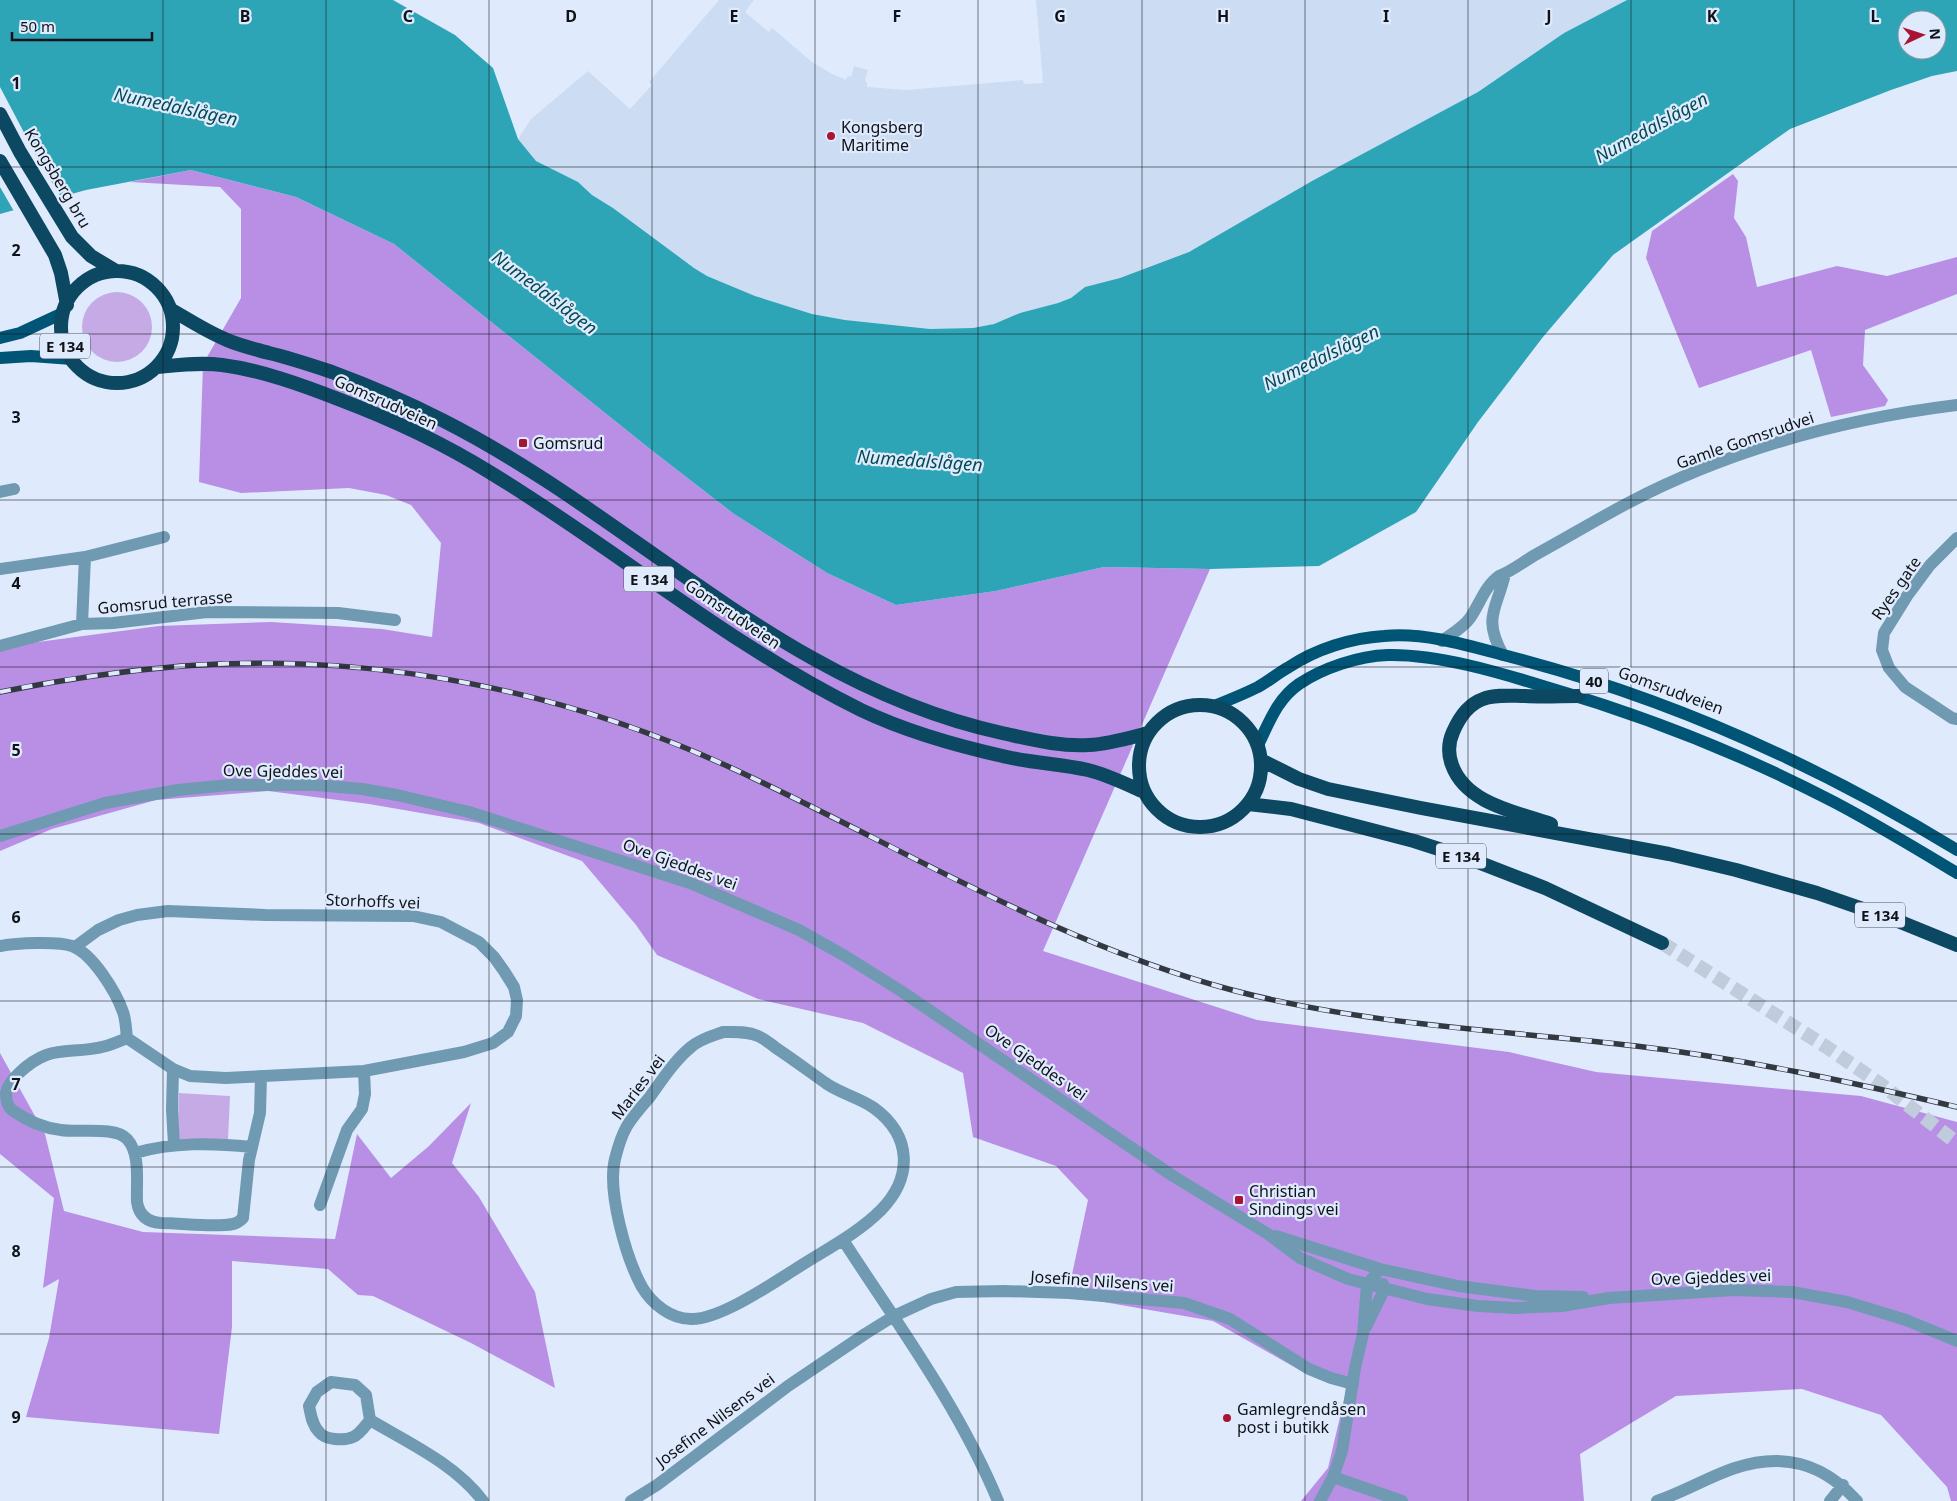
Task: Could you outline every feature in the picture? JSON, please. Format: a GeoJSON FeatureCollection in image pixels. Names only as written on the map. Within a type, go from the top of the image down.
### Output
{"type":"FeatureCollection","features":[{"type":"Feature","properties":{"kind":"highway","name":"Kongsberg bru"},"geometry":{"type":"LineString","coordinates":[[0,114],[56,213],[72,237],[91,256],[116,271]]}},
{"type":"Feature","properties":{"kind":"highway","name":"E 134"},"geometry":{"type":"LineString","coordinates":[[0,161],[52,249],[61,273],[65,309],[62,322],[63,338],[72,359],[80,369],[92,377],[112,382],[133,381],[157,367],[168,352],[174,326],[170,309],[164,296],[149,282],[130,273],[116,271]]}},
{"type":"Feature","properties":{"kind":"highway"},"geometry":{"type":"LineString","coordinates":[[65,309],[74,292],[87,281],[102,274],[116,271]]}},
{"type":"Feature","properties":{"kind":"highway","name":"Gomsrudveien"},"geometry":{"type":"LineString","coordinates":[[170,309],[208,332],[226,340],[339,375],[392,396],[444,420],[512,459],[562,491],[774,636],[827,667],[880,693],[928,712],[978,727],[1064,744],[1099,744],[1148,733]]}},
{"type":"Feature","properties":{"kind":"highway","name":"Gomsrudveien"},"geometry":{"type":"LineString","coordinates":[[157,367],[206,363],[236,368],[295,383],[389,419],[488,471],[589,537],[751,649],[819,689],[866,712],[928,736],[1008,758],[1089,770],[1144,792]]}},
{"type":"Feature","properties":{"kind":"highway","name":"E 134"},"geometry":{"type":"LineString","coordinates":[[1579,696],[1500,696],[1483,699],[1470,707],[1456,725],[1450,738],[1449,756],[1454,771],[1463,784],[1485,801],[1589,838]]}},
{"type":"Feature","properties":{"kind":"highway","name":"E 134"},"geometry":{"type":"LineString","coordinates":[[1191,705],[1214,706],[1228,711],[1242,721],[1251,732],[1258,745],[1261,760],[1259,783],[1248,804],[1237,814],[1224,822],[1194,827],[1179,823],[1165,816],[1154,806],[1144,792],[1140,779],[1139,762],[1142,747],[1148,733],[1162,717],[1191,705]]}},
{"type":"Feature","properties":{"kind":"highway","name":"E 134"},"geometry":{"type":"LineString","coordinates":[[1261,760],[1299,779],[1328,789],[1431,810],[1589,838],[1727,868],[1817,893],[1898,921],[1957,945]]}},
{"type":"Feature","properties":{"kind":"highway","name":"E 134"},"geometry":{"type":"LineString","coordinates":[[1248,804],[1291,809],[1470,858],[1545,888],[1662,944]]}},
{"type":"Feature","properties":{"kind":"main road"},"geometry":{"type":"LineString","coordinates":[[0,338],[20,333],[65,309]]}},
{"type":"Feature","properties":{"kind":"main road"},"geometry":{"type":"LineString","coordinates":[[0,358],[31,356],[72,359]]}},
{"type":"Feature","properties":{"kind":"main road","name":"Gomsrudveien"},"geometry":{"type":"LineString","coordinates":[[1214,706],[1259,686],[1288,667],[1315,653],[1348,642],[1384,636],[1442,641],[1503,655],[1585,678],[1638,695],[1726,729],[1844,784],[1957,850]]}},
{"type":"Feature","properties":{"kind":"main road","name":"40"},"geometry":{"type":"LineString","coordinates":[[1258,745],[1274,709],[1298,684],[1337,666],[1386,655],[1431,658],[1528,681],[1579,696],[1672,729],[1787,779],[1876,825],[1957,873]]}},
{"type":"Feature","properties":{"kind":"street","name":"Gamle Gomsrudvei"},"geometry":{"type":"LineString","coordinates":[[1442,641],[1469,619],[1493,580],[1628,503],[1718,463],[1796,438],[1862,420],[1957,405]]}},
{"type":"Feature","properties":{"kind":"street"},"geometry":{"type":"LineString","coordinates":[[0,492],[14,489]]}},
{"type":"Feature","properties":{"kind":"street"},"geometry":{"type":"LineString","coordinates":[[0,569],[85,557],[164,537]]}},
{"type":"Feature","properties":{"kind":"street","name":"Ryes gate"},"geometry":{"type":"LineString","coordinates":[[1957,538],[1930,565],[1908,596],[1884,633],[1882,650],[1888,668],[1905,688],[1952,718],[1957,719]]}},
{"type":"Feature","properties":{"kind":"street"},"geometry":{"type":"LineString","coordinates":[[82,624],[85,557]]}},
{"type":"Feature","properties":{"kind":"street"},"geometry":{"type":"LineString","coordinates":[[1503,655],[1496,641],[1492,612],[1505,574]]}},
{"type":"Feature","properties":{"kind":"street","name":"Gomsrud terrasse"},"geometry":{"type":"LineString","coordinates":[[0,646],[82,624],[113,623],[207,612],[338,613],[394,620]]}},
{"type":"Feature","properties":{"kind":"street","name":"Ove Gjeddes vei"},"geometry":{"type":"LineString","coordinates":[[0,836],[57,816],[114,801],[228,784],[278,784],[353,788],[397,795],[469,812],[712,891],[807,934],[901,991],[1173,1176],[1268,1234],[1300,1258],[1348,1279],[1384,1290],[1427,1299],[1478,1306],[1514,1308],[1562,1306],[1609,1298]]}},
{"type":"Feature","properties":{"kind":"street","name":"Storhoffs vei"},"geometry":{"type":"LineString","coordinates":[[75,947],[98,930],[119,920],[137,914],[168,911],[265,915],[413,916],[441,922],[479,942],[494,958],[514,987],[517,1000],[516,1016],[508,1032],[493,1043],[464,1052],[364,1071],[226,1078],[190,1076],[173,1069],[127,1038]]}},
{"type":"Feature","properties":{"kind":"street"},"geometry":{"type":"LineString","coordinates":[[0,946],[11,944],[64,944],[75,947],[88,956],[114,994],[123,1013],[127,1038],[105,1047],[54,1052],[38,1058],[16,1076],[6,1088],[6,1100],[10,1108],[42,1126],[59,1130],[97,1131],[120,1135],[130,1142],[135,1153],[138,1210],[143,1217],[161,1223],[232,1224],[243,1218],[252,1147],[260,1113],[261,1076]]}},
{"type":"Feature","properties":{"kind":"street","name":"Maries vei"},"geometry":{"type":"LineString","coordinates":[[723,1032],[758,1036],[830,1086],[872,1107],[886,1118],[897,1132],[903,1146],[904,1161],[902,1177],[897,1192],[877,1214],[843,1240],[776,1282],[711,1317],[693,1320],[678,1318],[653,1300],[642,1287],[619,1222],[614,1186],[614,1161],[620,1139],[628,1124],[677,1061],[692,1046],[707,1037],[723,1032]]}},
{"type":"Feature","properties":{"kind":"street"},"geometry":{"type":"LineString","coordinates":[[173,1069],[172,1110],[174,1145]]}},
{"type":"Feature","properties":{"kind":"street"},"geometry":{"type":"LineString","coordinates":[[320,1205],[347,1130],[362,1109],[365,1094],[364,1071]]}},
{"type":"Feature","properties":{"kind":"street"},"geometry":{"type":"LineString","coordinates":[[135,1153],[174,1145],[197,1144],[252,1147]]}},
{"type":"Feature","properties":{"kind":"street","name":"Ove Gjeddes vei"},"geometry":{"type":"LineString","coordinates":[[1268,1234],[1380,1269],[1458,1286],[1509,1294],[1609,1298],[1734,1290],[1792,1292],[1848,1302],[1906,1320],[1957,1340]]}},
{"type":"Feature","properties":{"kind":"street"},"geometry":{"type":"LineString","coordinates":[[843,1240],[914,1346],[987,1475],[998,1501]]}},
{"type":"Feature","properties":{"kind":"street"},"geometry":{"type":"LineString","coordinates":[[1320,1501],[1333,1477],[1342,1452],[1363,1334],[1367,1284],[1380,1269]]}},
{"type":"Feature","properties":{"kind":"street"},"geometry":{"type":"LineString","coordinates":[[1363,1334],[1384,1290],[1380,1269]]}},
{"type":"Feature","properties":{"kind":"street","name":"Josefine Nilsens vei"},"geometry":{"type":"LineString","coordinates":[[631,1501],[656,1485],[788,1386],[865,1334],[894,1316],[931,1299],[956,1292],[1069,1293],[1184,1303],[1230,1319],[1309,1369],[1330,1378],[1353,1384]]}},
{"type":"Feature","properties":{"kind":"street"},"geometry":{"type":"LineString","coordinates":[[370,1420],[352,1438],[335,1439],[320,1434],[312,1422],[309,1406],[317,1392],[331,1382],[355,1385],[366,1395],[370,1420],[446,1466],[475,1490],[483,1501]]}},
{"type":"Feature","properties":{"kind":"street"},"geometry":{"type":"LineString","coordinates":[[1657,1501],[1734,1468],[1760,1461],[1802,1464],[1824,1473],[1843,1486],[1856,1501]]}},
{"type":"Feature","properties":{"kind":"street"},"geometry":{"type":"LineString","coordinates":[[1333,1477],[1402,1501]]}},
{"type":"Feature","properties":{"kind":"street"},"geometry":{"type":"LineString","coordinates":[[1830,1501],[1843,1486]]}},
{"type":"Feature","properties":{"kind":"shaded area"},"geometry":{"type":"Polygon","coordinates":[[[719,0],[754,0],[745,12],[769,32],[772,28],[812,62],[832,74],[846,80],[848,76],[851,77],[854,66],[868,70],[865,81],[867,87],[906,90],[1023,80],[1024,84],[1043,83],[1036,0],[1627,0],[1564,33],[1478,92],[1312,181],[1189,252],[1120,278],[1085,287],[1071,298],[1020,313],[994,324],[973,328],[930,329],[844,320],[812,314],[755,296],[707,276],[678,258],[613,208],[592,195],[578,182],[536,161],[518,139],[531,119],[588,71],[630,109],[652,85],[649,82],[719,0]]]}},
{"type":"Feature","properties":{"kind":"shaded area"},"geometry":{"type":"Polygon","coordinates":[[[191,170],[296,197],[394,244],[734,514],[827,573],[896,605],[996,591],[1104,567],[1210,569],[1043,951],[1257,1020],[1509,1052],[1596,1072],[1861,1096],[1957,1122],[1957,1501],[1951,1501],[1947,1487],[1881,1415],[1802,1389],[1676,1396],[1580,1454],[1584,1501],[1301,1501],[1328,1468],[1348,1383],[1303,1372],[1213,1321],[1069,1296],[1088,1200],[1056,1166],[973,1137],[963,1073],[863,1023],[758,999],[657,955],[636,925],[582,861],[479,823],[369,804],[268,791],[156,800],[52,829],[0,851],[0,647],[159,626],[271,622],[382,629],[432,637],[441,543],[411,505],[386,495],[349,488],[241,493],[199,482],[203,364],[241,298],[241,209],[220,187],[130,182],[191,170]]]}},
{"type":"Feature","properties":{"kind":"shaded area"},"geometry":{"type":"Polygon","coordinates":[[[1733,174],[1738,181],[1734,218],[1746,237],[1757,287],[1837,266],[1887,276],[1957,257],[1957,294],[1865,330],[1863,365],[1888,400],[1885,406],[1831,417],[1811,350],[1699,388],[1646,258],[1652,231],[1733,174]]]}},
{"type":"Feature","properties":{"kind":"shaded area"},"geometry":{"type":"Polygon","coordinates":[[[124,292],[137,298],[146,307],[150,313],[152,327],[150,341],[142,352],[131,360],[110,362],[103,360],[92,352],[84,341],[82,320],[84,313],[92,302],[103,294],[124,292]]]}},
{"type":"Feature","properties":{"kind":"shaded area"},"geometry":{"type":"Polygon","coordinates":[[[0,1053],[45,1134],[64,1211],[143,1232],[335,1239],[357,1134],[391,1178],[429,1146],[471,1103],[452,1163],[479,1197],[535,1292],[555,1388],[471,1343],[373,1296],[358,1295],[328,1269],[232,1261],[232,1327],[219,1434],[26,1417],[49,1338],[59,1279],[43,1288],[54,1198],[0,1154],[0,1053]]]}},
{"type":"Feature","properties":{"kind":"shaded area"},"geometry":{"type":"Polygon","coordinates":[[[179,1093],[230,1096],[228,1140],[177,1141],[179,1093]]]}},
{"type":"Feature","properties":{"kind":"water","name":"Numedalslågen"},"geometry":{"type":"Polygon","coordinates":[[[0,0],[393,0],[455,35],[493,68],[518,139],[536,161],[578,182],[592,195],[707,276],[755,296],[812,314],[845,320],[930,329],[973,328],[994,324],[1020,313],[1058,303],[1071,298],[1085,287],[1120,278],[1189,252],[1312,181],[1478,92],[1564,33],[1627,0],[1957,0],[1957,71],[1932,76],[1891,90],[1790,129],[1613,255],[1543,337],[1478,422],[1416,512],[1319,566],[1210,569],[1104,567],[996,591],[896,605],[827,573],[734,514],[394,244],[296,197],[191,170],[86,190],[0,214],[0,0]]]}},
{"type":"Feature","properties":{"kind":"pier"},"geometry":{"type":"Polygon","coordinates":[[[0,87],[38,159],[62,199],[15,213],[0,187],[0,87]]]}},
{"type":"Feature","properties":{"kind":"tunnel"},"geometry":{"type":"LineString","coordinates":[[1662,943],[1825,1046],[1882,1085],[1957,1143]]}},
{"type":"Feature","properties":{"kind":"railway"},"geometry":{"type":"LineString","coordinates":[[0,692],[136,670],[254,663],[325,665],[396,672],[467,683],[536,698],[605,718],[672,743],[799,800],[1041,920],[1103,947],[1167,970],[1232,990],[1282,1002],[1382,1019],[1636,1046],[1758,1064],[1957,1107]]}},
{"type":"Feature","properties":{"kind":"place","name":"Kongsberg Maritime"},"geometry":{"type":"Point","coordinates":[831,136]}},
{"type":"Feature","properties":{"kind":"place","name":"Gomsrud"},"geometry":{"type":"Point","coordinates":[523,443]}},
{"type":"Feature","properties":{"kind":"place","name":"Christian Sindings vei"},"geometry":{"type":"Point","coordinates":[1239,1200]}},
{"type":"Feature","properties":{"kind":"place","name":"Gamlegrendåsen post i butikk"},"geometry":{"type":"Point","coordinates":[1227,1418]}}]}
